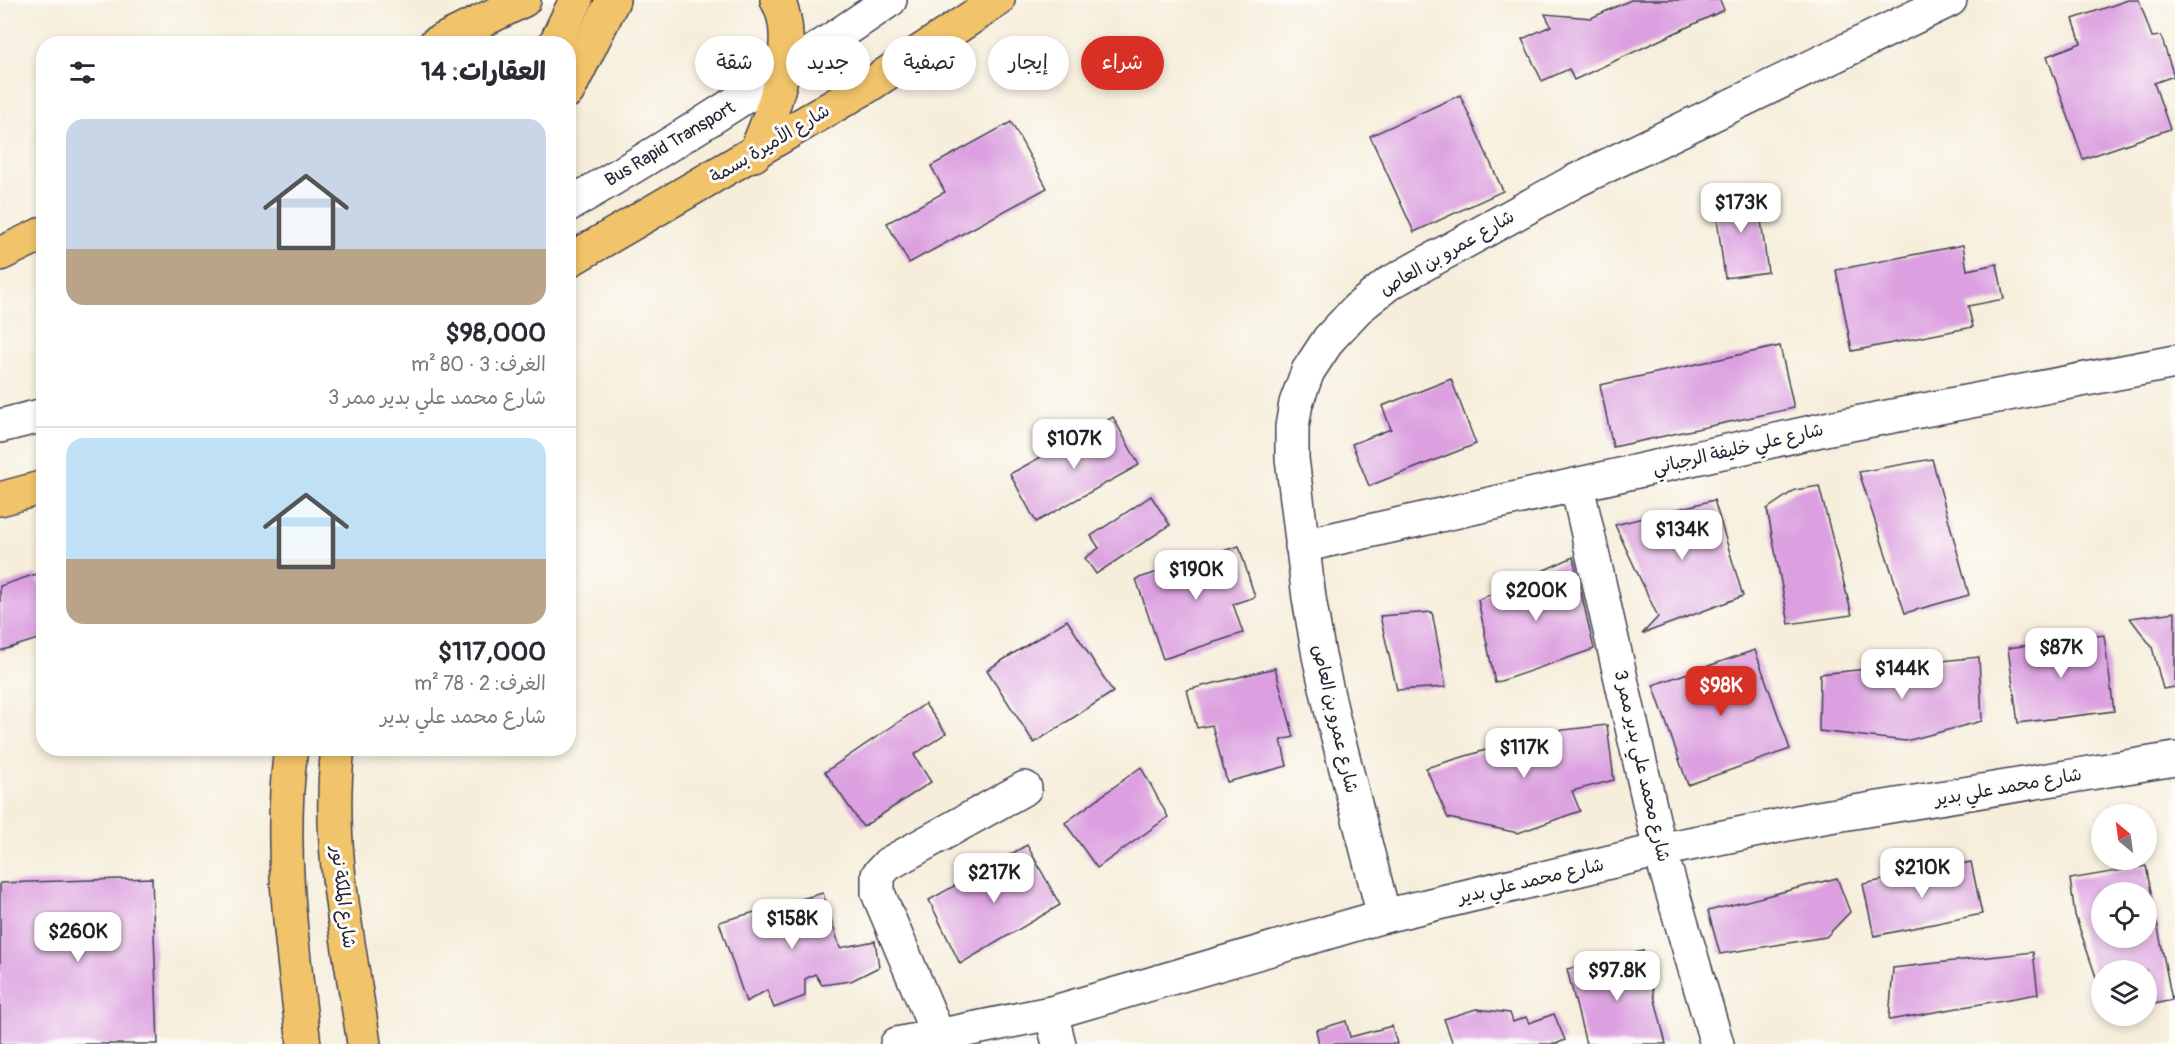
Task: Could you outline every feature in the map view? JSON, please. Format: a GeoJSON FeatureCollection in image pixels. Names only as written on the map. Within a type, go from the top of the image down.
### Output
{"type":"FeatureCollection","features":[{"type":"Feature","properties":{"kind":"main road"},"geometry":{"type":"LineString","coordinates":[[451,36],[524,0]]}},
{"type":"Feature","properties":{"kind":"main road"},"geometry":{"type":"LineString","coordinates":[[559,36],[576,0]]}},
{"type":"Feature","properties":{"kind":"main road"},"geometry":{"type":"LineString","coordinates":[[576,75],[613,0]]}},
{"type":"Feature","properties":{"kind":"main road"},"geometry":{"type":"LineString","coordinates":[[753,155],[767,125],[787,44],[786,24],[777,0]]}},
{"type":"Feature","properties":{"kind":"main road","name":"شارع الأميرة بسمة"},"geometry":{"type":"LineString","coordinates":[[576,256],[868,86],[998,0]]}},
{"type":"Feature","properties":{"kind":"main road"},"geometry":{"type":"LineString","coordinates":[[0,254],[36,237]]}},
{"type":"Feature","properties":{"kind":"main road"},"geometry":{"type":"LineString","coordinates":[[0,498],[36,489]]}},
{"type":"Feature","properties":{"kind":"main road"},"geometry":{"type":"LineString","coordinates":[[290,756],[285,842],[290,930],[304,1044]]}},
{"type":"Feature","properties":{"kind":"main road","name":"شارع الملكة نور"},"geometry":{"type":"LineString","coordinates":[[338,756],[334,845],[364,1044]]}},
{"type":"Feature","properties":{"kind":"street","name":"Bus Rapid Transport"},"geometry":{"type":"LineString","coordinates":[[576,200],[650,158],[780,76],[890,0]]}},
{"type":"Feature","properties":{"kind":"street","name":"شارع عمرو بن العاص"},"geometry":{"type":"LineString","coordinates":[[1384,916],[1319,656],[1302,546],[1292,458],[1292,427],[1296,403],[1308,371],[1329,339],[1357,309],[1388,284],[1575,181],[1950,0]]}},
{"type":"Feature","properties":{"kind":"street","name":"شارع علي خليفة الرجباني"},"geometry":{"type":"LineString","coordinates":[[1302,546],[1830,428],[2175,362]]}},
{"type":"Feature","properties":{"kind":"street"},"geometry":{"type":"LineString","coordinates":[[0,426],[36,417]]}},
{"type":"Feature","properties":{"kind":"street","name":"شارع محمد علي بدير ممر 3"},"geometry":{"type":"LineString","coordinates":[[1577,486],[1660,850],[1717,1044]]}},
{"type":"Feature","properties":{"kind":"street","name":"شارع محمد علي بدير"},"geometry":{"type":"LineString","coordinates":[[897,1044],[938,1035],[1055,1029],[1384,916],[1660,850],[1812,819],[2174,761]]}},
{"type":"Feature","properties":{"kind":"street"},"geometry":{"type":"LineString","coordinates":[[938,1035],[878,893],[878,876],[888,864],[1025,788]]}},
{"type":"Feature","properties":{"kind":"building"},"geometry":{"type":"Polygon","coordinates":[[[1631,0],[1720,0],[1724,10],[1574,80],[1569,69],[1542,81],[1522,39],[1551,26],[1545,14],[1591,18],[1631,0]]]}},
{"type":"Feature","properties":{"kind":"building"},"geometry":{"type":"Polygon","coordinates":[[[2128,0],[2139,0],[2152,37],[2161,36],[2174,76],[2154,83],[2170,129],[2083,159],[2047,56],[2081,43],[2073,19],[2128,0]]]}},
{"type":"Feature","properties":{"kind":"building"},"geometry":{"type":"Polygon","coordinates":[[[1460,95],[1503,191],[1414,232],[1370,136],[1460,95]]]}},
{"type":"Feature","properties":{"kind":"building"},"geometry":{"type":"Polygon","coordinates":[[[1011,122],[1047,188],[909,263],[887,223],[945,192],[931,166],[1011,122]]]}},
{"type":"Feature","properties":{"kind":"building"},"geometry":{"type":"Polygon","coordinates":[[[1757,191],[1768,272],[1725,278],[1714,196],[1757,191]]]}},
{"type":"Feature","properties":{"kind":"building"},"geometry":{"type":"Polygon","coordinates":[[[1963,245],[1967,270],[1997,264],[2004,299],[1968,306],[1973,327],[1852,351],[1836,270],[1963,245]]]}},
{"type":"Feature","properties":{"kind":"building"},"geometry":{"type":"Polygon","coordinates":[[[1780,346],[1794,408],[1613,447],[1600,385],[1780,346]]]}},
{"type":"Feature","properties":{"kind":"building"},"geometry":{"type":"Polygon","coordinates":[[[1451,379],[1476,444],[1369,486],[1352,444],[1391,429],[1382,406],[1451,379]]]}},
{"type":"Feature","properties":{"kind":"building"},"geometry":{"type":"Polygon","coordinates":[[[1113,417],[1139,465],[1036,522],[1010,474],[1113,417]]]}},
{"type":"Feature","properties":{"kind":"building"},"geometry":{"type":"Polygon","coordinates":[[[1932,459],[1969,595],[1905,613],[1859,472],[1932,459]]]}},
{"type":"Feature","properties":{"kind":"building"},"geometry":{"type":"Polygon","coordinates":[[[1819,486],[1852,615],[1789,624],[1767,509],[1795,490],[1819,486]]]}},
{"type":"Feature","properties":{"kind":"building"},"geometry":{"type":"Polygon","coordinates":[[[1151,496],[1170,525],[1096,574],[1085,558],[1099,548],[1091,536],[1151,496]]]}},
{"type":"Feature","properties":{"kind":"building"},"geometry":{"type":"Polygon","coordinates":[[[1714,500],[1743,596],[1642,634],[1658,617],[1615,525],[1714,500]]]}},
{"type":"Feature","properties":{"kind":"building"},"geometry":{"type":"Polygon","coordinates":[[[1239,546],[1255,597],[1233,604],[1243,633],[1163,659],[1136,579],[1239,546]]]}},
{"type":"Feature","properties":{"kind":"building"},"geometry":{"type":"Polygon","coordinates":[[[1573,557],[1594,649],[1495,683],[1478,600],[1573,557]]]}},
{"type":"Feature","properties":{"kind":"building"},"geometry":{"type":"Polygon","coordinates":[[[36,574],[36,640],[0,651],[0,586],[36,574]]]}},
{"type":"Feature","properties":{"kind":"building"},"geometry":{"type":"Polygon","coordinates":[[[1432,612],[1446,687],[1397,690],[1380,616],[1432,612]]]}},
{"type":"Feature","properties":{"kind":"building"},"geometry":{"type":"Polygon","coordinates":[[[2175,612],[2175,687],[2163,689],[2152,647],[2130,618],[2175,612]]]}},
{"type":"Feature","properties":{"kind":"building"},"geometry":{"type":"Polygon","coordinates":[[[1067,620],[1113,692],[1034,743],[987,670],[1067,620]]]}},
{"type":"Feature","properties":{"kind":"building"},"geometry":{"type":"Polygon","coordinates":[[[2104,635],[2114,711],[2018,723],[2008,648],[2104,635]]]}},
{"type":"Feature","properties":{"kind":"building"},"geometry":{"type":"Polygon","coordinates":[[[1755,650],[1790,749],[1688,785],[1653,685],[1755,650]]]}},
{"type":"Feature","properties":{"kind":"building"},"geometry":{"type":"Polygon","coordinates":[[[1979,657],[1982,721],[1906,741],[1819,731],[1820,674],[1979,657]]]}},
{"type":"Feature","properties":{"kind":"building"},"geometry":{"type":"Polygon","coordinates":[[[1275,668],[1294,737],[1281,740],[1287,766],[1227,782],[1212,725],[1197,728],[1187,690],[1275,668]]]}},
{"type":"Feature","properties":{"kind":"building"},"geometry":{"type":"Polygon","coordinates":[[[925,704],[946,733],[914,755],[931,782],[863,827],[825,772],[925,704]]]}},
{"type":"Feature","properties":{"kind":"building"},"geometry":{"type":"Polygon","coordinates":[[[1607,725],[1614,780],[1572,791],[1580,811],[1518,833],[1448,818],[1426,768],[1546,732],[1607,725]]]}},
{"type":"Feature","properties":{"kind":"building"},"geometry":{"type":"Polygon","coordinates":[[[1141,767],[1168,817],[1097,868],[1065,823],[1141,767]]]}},
{"type":"Feature","properties":{"kind":"building"},"geometry":{"type":"Polygon","coordinates":[[[1027,845],[1060,905],[960,964],[929,900],[1027,845]]]}},
{"type":"Feature","properties":{"kind":"building"},"geometry":{"type":"Polygon","coordinates":[[[1971,862],[1982,914],[1874,936],[1863,884],[1971,862]]]}},
{"type":"Feature","properties":{"kind":"building"},"geometry":{"type":"Polygon","coordinates":[[[2123,870],[2147,870],[2149,882],[2091,882],[2091,948],[2157,948],[2157,923],[2172,1000],[2157,1003],[2157,960],[2091,960],[2091,962],[2075,915],[2070,879],[2123,870]]]}},
{"type":"Feature","properties":{"kind":"building"},"geometry":{"type":"Polygon","coordinates":[[[152,878],[158,1044],[0,1044],[0,883],[152,878]]]}},
{"type":"Feature","properties":{"kind":"building"},"geometry":{"type":"Polygon","coordinates":[[[1837,878],[1850,912],[1826,937],[1720,954],[1708,911],[1837,878]]]}},
{"type":"Feature","properties":{"kind":"building"},"geometry":{"type":"Polygon","coordinates":[[[823,893],[840,948],[875,941],[879,967],[851,981],[822,985],[815,974],[805,979],[805,996],[774,1008],[767,990],[746,1002],[719,922],[823,893]]]}},
{"type":"Feature","properties":{"kind":"building"},"geometry":{"type":"Polygon","coordinates":[[[1643,951],[1666,1044],[1586,1044],[1567,969],[1643,951]]]}},
{"type":"Feature","properties":{"kind":"building"},"geometry":{"type":"Polygon","coordinates":[[[2033,952],[2038,994],[1889,1020],[1893,968],[2033,952]]]}},
{"type":"Feature","properties":{"kind":"building"},"geometry":{"type":"Polygon","coordinates":[[[1476,1009],[1510,1013],[1513,1022],[1526,1017],[1529,1023],[1554,1014],[1565,1040],[1556,1044],[1453,1044],[1444,1019],[1476,1009]]]}},
{"type":"Feature","properties":{"kind":"building"},"geometry":{"type":"Polygon","coordinates":[[[1346,1021],[1350,1037],[1392,1026],[1397,1044],[1319,1044],[1316,1030],[1346,1021]]]}}]}
